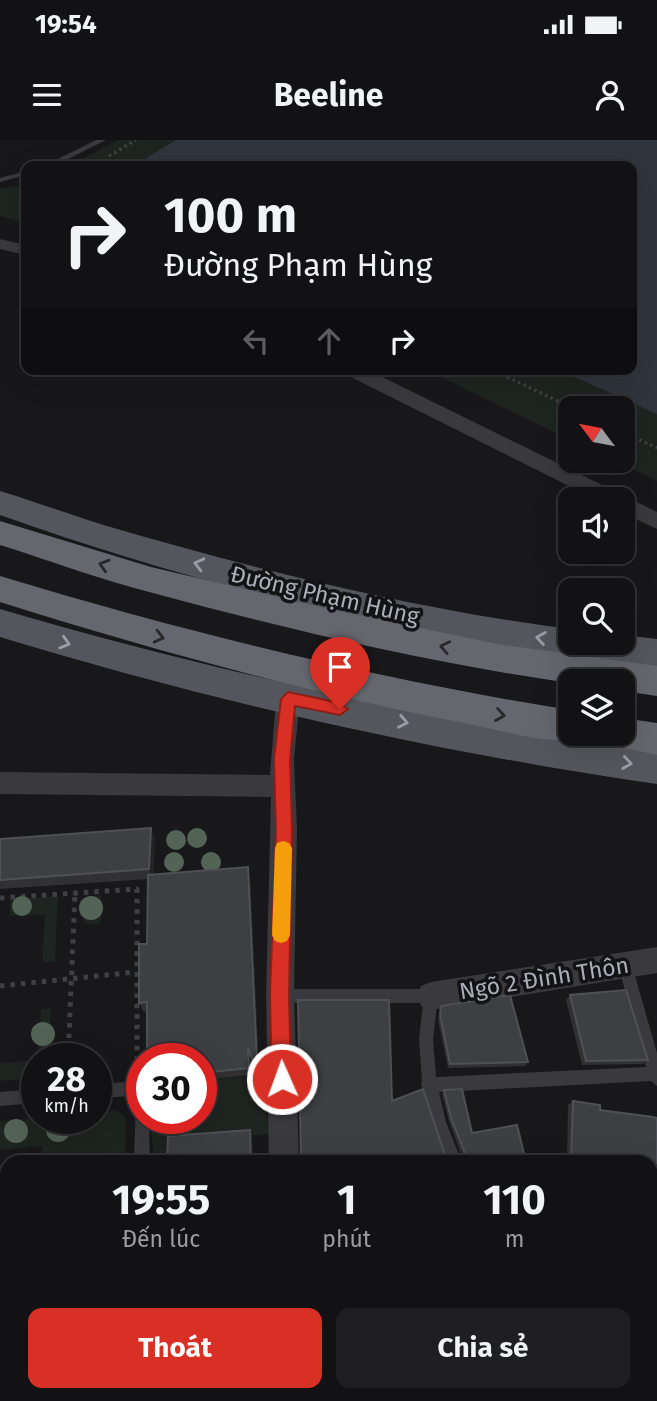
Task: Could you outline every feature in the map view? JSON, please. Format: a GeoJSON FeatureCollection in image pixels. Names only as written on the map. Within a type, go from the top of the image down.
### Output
{"type":"FeatureCollection","features":[{"type":"Feature","properties":{"kind":"highway"},"geometry":{"type":"LineString","coordinates":[[0,533],[151,580],[320,621],[497,658],[657,681]]}},
{"type":"Feature","properties":{"kind":"highway"},"geometry":{"type":"LineString","coordinates":[[0,589],[122,627],[302,673],[491,714],[558,724]]}},
{"type":"Feature","properties":{"kind":"highway"},"geometry":{"type":"LineString","coordinates":[[635,735],[657,739]]}},
{"type":"Feature","properties":{"kind":"main road","name":"Đường Phạm Hùng"},"geometry":{"type":"LineString","coordinates":[[0,503],[164,556],[404,615],[615,649],[657,653]]}},
{"type":"Feature","properties":{"kind":"main road"},"geometry":{"type":"LineString","coordinates":[[0,622],[117,659],[288,699],[572,755],[657,767]]}},
{"type":"Feature","properties":{"kind":"street"},"geometry":{"type":"LineString","coordinates":[[0,244],[21,249]]}},
{"type":"Feature","properties":{"kind":"street"},"geometry":{"type":"LineString","coordinates":[[362,375],[588,487]]}},
{"type":"Feature","properties":{"kind":"street"},"geometry":{"type":"LineString","coordinates":[[635,510],[657,521]]}},
{"type":"Feature","properties":{"kind":"street"},"geometry":{"type":"LineString","coordinates":[[284,1155],[279,996],[282,759],[288,699]]}},
{"type":"Feature","properties":{"kind":"street"},"geometry":{"type":"LineString","coordinates":[[0,783],[283,786]]}},
{"type":"Feature","properties":{"kind":"street","name":"Ngõ 2 Đình Thôn"},"geometry":{"type":"LineString","coordinates":[[431,996],[657,960]]}},
{"type":"Feature","properties":{"kind":"lane"},"geometry":{"type":"LineString","coordinates":[[58,161],[102,140]]}},
{"type":"Feature","properties":{"kind":"lane"},"geometry":{"type":"LineString","coordinates":[[0,180],[21,174]]}},
{"type":"Feature","properties":{"kind":"lane"},"geometry":{"type":"LineString","coordinates":[[428,1085],[656,1077],[625,965]]}},
{"type":"Feature","properties":{"kind":"lane"},"geometry":{"type":"LineString","coordinates":[[279,996],[431,996],[426,1021],[428,1085],[451,1155]]}},
{"type":"Feature","properties":{"kind":"lane"},"geometry":{"type":"LineString","coordinates":[[0,1099],[21,1097]]}},
{"type":"Feature","properties":{"kind":"lane"},"geometry":{"type":"LineString","coordinates":[[142,1134],[142,1155]]}},
{"type":"Feature","properties":{"kind":"path"},"geometry":{"type":"LineString","coordinates":[[503,375],[558,401]]}},
{"type":"Feature","properties":{"kind":"path"},"geometry":{"type":"LineString","coordinates":[[635,438],[657,448]]}},
{"type":"Feature","properties":{"kind":"path"},"geometry":{"type":"LineString","coordinates":[[0,898],[137,889],[135,972],[138,1043]]}},
{"type":"Feature","properties":{"kind":"path"},"geometry":{"type":"LineString","coordinates":[[69,1043],[75,893]]}},
{"type":"Feature","properties":{"kind":"path"},"geometry":{"type":"LineString","coordinates":[[0,986],[144,971]]}},
{"type":"Feature","properties":{"kind":"shaded area"},"geometry":{"type":"Polygon","coordinates":[[[118,140],[657,140],[657,481],[635,470],[635,396],[558,396],[558,434],[436,375],[637,375],[637,161],[78,161],[118,140]]]}},
{"type":"Feature","properties":{"kind":"shaded area"},"geometry":{"type":"Polygon","coordinates":[[[176,140],[657,140],[657,414],[635,404],[635,396],[617,396],[570,375],[637,375],[637,161],[141,161],[176,140]]]}},
{"type":"Feature","properties":{"kind":"shaded area"},"geometry":{"type":"Polygon","coordinates":[[[21,185],[21,222],[0,216],[0,189],[21,185]]]}},
{"type":"Feature","properties":{"kind":"shaded area"},"geometry":{"type":"Polygon","coordinates":[[[101,895],[101,921],[98,924],[83,923],[84,897],[101,895]]]}},
{"type":"Feature","properties":{"kind":"shaded area"},"geometry":{"type":"Polygon","coordinates":[[[58,896],[55,962],[42,962],[45,915],[10,916],[10,902],[16,899],[58,896]]]}},
{"type":"Feature","properties":{"kind":"shaded area"},"geometry":{"type":"Polygon","coordinates":[[[51,1008],[49,1043],[39,1043],[41,1009],[51,1008]]]}},
{"type":"Feature","properties":{"kind":"shaded area"},"geometry":{"type":"Polygon","coordinates":[[[21,1061],[21,1079],[0,1081],[0,1063],[21,1061]]]}},
{"type":"Feature","properties":{"kind":"shaded area"},"geometry":{"type":"Polygon","coordinates":[[[259,1075],[270,1134],[172,1141],[172,1155],[153,1155],[151,1134],[217,1134],[217,1079],[259,1075]]]}},
{"type":"Feature","properties":{"kind":"shaded area"},"geometry":{"type":"Polygon","coordinates":[[[112,1110],[116,1110],[126,1117],[125,1155],[41,1155],[42,1146],[0,1150],[0,1121],[21,1119],[21,1134],[112,1134],[112,1110]]]}},
{"type":"Feature","properties":{"kind":"building"},"geometry":{"type":"Polygon","coordinates":[[[151,828],[149,869],[0,880],[0,839],[151,828]]]}},
{"type":"Feature","properties":{"kind":"building"},"geometry":{"type":"Polygon","coordinates":[[[248,867],[257,1061],[253,1061],[248,1048],[249,1068],[217,1071],[217,1043],[147,1043],[147,1002],[139,1003],[139,944],[147,944],[148,875],[248,867]]]}},
{"type":"Feature","properties":{"kind":"building"},"geometry":{"type":"Polygon","coordinates":[[[626,990],[648,1060],[586,1061],[570,995],[626,990]]]}},
{"type":"Feature","properties":{"kind":"building"},"geometry":{"type":"Polygon","coordinates":[[[510,995],[528,1062],[450,1064],[440,1015],[441,1006],[510,995]]]}},
{"type":"Feature","properties":{"kind":"building"},"geometry":{"type":"Polygon","coordinates":[[[298,1000],[389,1000],[392,1101],[423,1089],[445,1155],[301,1155],[298,1000]]]}},
{"type":"Feature","properties":{"kind":"building"},"geometry":{"type":"Polygon","coordinates":[[[462,1089],[472,1133],[517,1125],[524,1155],[466,1155],[451,1118],[444,1090],[462,1089]]]}},
{"type":"Feature","properties":{"kind":"building"},"geometry":{"type":"Polygon","coordinates":[[[573,1101],[600,1105],[600,1110],[657,1118],[657,1155],[571,1155],[573,1101]]]}},
{"type":"Feature","properties":{"kind":"building"},"geometry":{"type":"Polygon","coordinates":[[[250,1130],[251,1155],[167,1155],[168,1136],[250,1130]]]}},
{"type":"Feature","properties":{"kind":"slow traffic"},"geometry":{"type":"LineString","coordinates":[[281,935],[283,848]]}},
{"type":"Feature","properties":{"kind":"route"},"geometry":{"type":"LineString","coordinates":[[282,1079],[279,996],[284,830],[282,759],[288,699],[340,709]]}}]}
